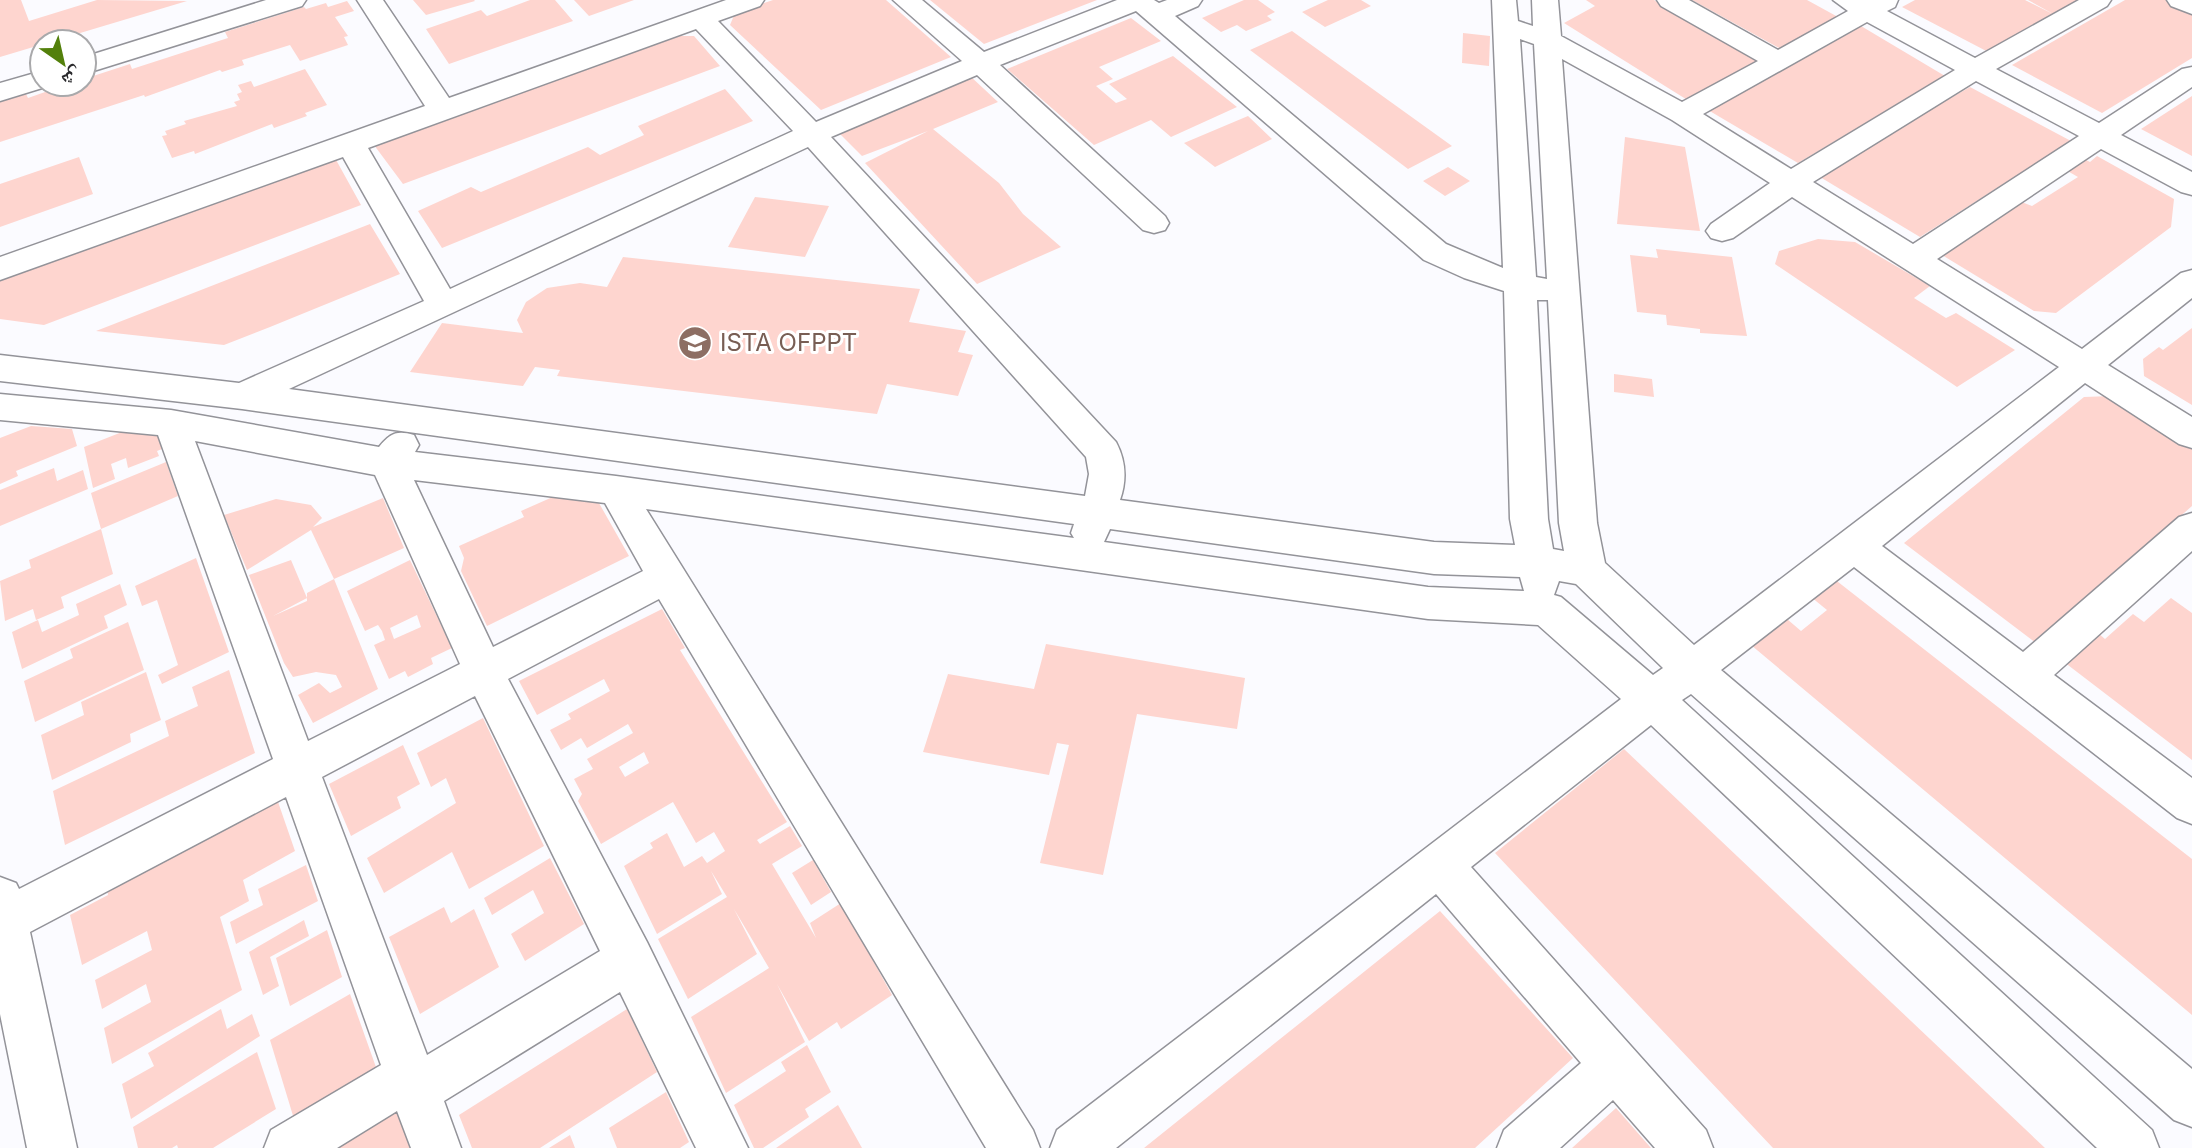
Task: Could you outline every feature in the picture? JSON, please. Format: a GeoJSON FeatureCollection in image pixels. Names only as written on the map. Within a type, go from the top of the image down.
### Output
{"type":"FeatureCollection","features":[{"type":"Feature","properties":{"kind":"street"},"geometry":{"type":"LineString","coordinates":[[98,62],[293,0]]}},
{"type":"Feature","properties":{"kind":"street"},"geometry":{"type":"LineString","coordinates":[[370,0],[442,110]]}},
{"type":"Feature","properties":{"kind":"street"},"geometry":{"type":"LineString","coordinates":[[0,269],[751,0]]}},
{"type":"Feature","properties":{"kind":"street"},"geometry":{"type":"LineString","coordinates":[[906,0],[981,63],[1154,223]]}},
{"type":"Feature","properties":{"kind":"street"},"geometry":{"type":"LineString","coordinates":[[242,397],[812,134],[981,63],[1144,5],[1189,0]]}},
{"type":"Feature","properties":{"kind":"street"},"geometry":{"type":"LineString","coordinates":[[1545,0],[1578,523],[1587,570]]}},
{"type":"Feature","properties":{"kind":"street"},"geometry":{"type":"LineString","coordinates":[[1670,0],[1778,61]]}},
{"type":"Feature","properties":{"kind":"street"},"geometry":{"type":"LineString","coordinates":[[1722,231],[1792,182],[1976,69],[2098,0]]}},
{"type":"Feature","properties":{"kind":"street"},"geometry":{"type":"LineString","coordinates":[[2180,0],[2192,6]]}},
{"type":"Feature","properties":{"kind":"street"},"geometry":{"type":"LineString","coordinates":[[1682,114],[1778,61],[1867,4],[1976,69],[2192,185]]}},
{"type":"Feature","properties":{"kind":"street"},"geometry":{"type":"LineString","coordinates":[[1144,5],[1435,252],[1467,268],[1520,285],[1563,294]]}},
{"type":"Feature","properties":{"kind":"street"},"geometry":{"type":"LineString","coordinates":[[1504,12],[1546,39],[1682,114],[2192,434]]}},
{"type":"Feature","properties":{"kind":"street"},"geometry":{"type":"LineString","coordinates":[[1504,12],[1520,285],[1529,519],[1535,562],[1547,609],[1608,659],[2134,1148]]}},
{"type":"Feature","properties":{"kind":"street"},"geometry":{"type":"LineString","coordinates":[[700,18],[812,134],[1103,452],[1109,469],[1107,488],[1096,510],[1084,555]]}},
{"type":"Feature","properties":{"kind":"street"},"geometry":{"type":"LineString","coordinates":[[1914,259],[2192,75]]}},
{"type":"Feature","properties":{"kind":"street"},"geometry":{"type":"LineString","coordinates":[[0,92],[28,83]]}},
{"type":"Feature","properties":{"kind":"street"},"geometry":{"type":"LineString","coordinates":[[351,144],[443,306]]}},
{"type":"Feature","properties":{"kind":"street"},"geometry":{"type":"LineString","coordinates":[[1074,1148],[1651,700],[1854,546],[2192,281]]}},
{"type":"Feature","properties":{"kind":"street"},"geometry":{"type":"LineString","coordinates":[[0,368],[242,397],[1096,510],[1434,558],[1535,562],[1587,570],[1692,670],[2192,1102]]}},
{"type":"Feature","properties":{"kind":"street"},"geometry":{"type":"LineString","coordinates":[[0,408],[171,423],[388,463],[616,490],[1428,603],[1547,609],[1587,570]]}},
{"type":"Feature","properties":{"kind":"street"},"geometry":{"type":"LineString","coordinates":[[388,463],[418,421]]}},
{"type":"Feature","properties":{"kind":"street"},"geometry":{"type":"LineString","coordinates":[[171,423],[436,1148]]}},
{"type":"Feature","properties":{"kind":"street"},"geometry":{"type":"LineString","coordinates":[[388,463],[484,672],[723,1148]]}},
{"type":"Feature","properties":{"kind":"street"},"geometry":{"type":"LineString","coordinates":[[616,490],[666,577],[1015,1148]]}},
{"type":"Feature","properties":{"kind":"street"},"geometry":{"type":"LineString","coordinates":[[2024,676],[2192,528]]}},
{"type":"Feature","properties":{"kind":"street"},"geometry":{"type":"LineString","coordinates":[[1854,546],[2192,804]]}},
{"type":"Feature","properties":{"kind":"street"},"geometry":{"type":"LineString","coordinates":[[52,1148],[2,912],[298,768],[666,577]]}},
{"type":"Feature","properties":{"kind":"street"},"geometry":{"type":"LineString","coordinates":[[1439,864],[1688,1148]]}},
{"type":"Feature","properties":{"kind":"street"},"geometry":{"type":"LineString","coordinates":[[289,1148],[412,1084],[629,959]]}},
{"type":"Feature","properties":{"kind":"street"},"geometry":{"type":"LineString","coordinates":[[1522,1148],[1615,1066]]}},
{"type":"Feature","properties":{"kind":"building"},"geometry":{"type":"Polygon","coordinates":[[[0,0],[21,0],[29,21],[97,0],[187,1],[97,28],[28,28],[28,49],[0,57],[0,0]]]}},
{"type":"Feature","properties":{"kind":"building"},"geometry":{"type":"Polygon","coordinates":[[[413,0],[474,0],[475,1],[426,15],[413,0]]]}},
{"type":"Feature","properties":{"kind":"building"},"geometry":{"type":"Polygon","coordinates":[[[530,0],[555,0],[573,21],[449,64],[426,29],[481,10],[487,16],[530,0]]]}},
{"type":"Feature","properties":{"kind":"building"},"geometry":{"type":"Polygon","coordinates":[[[574,0],[634,0],[589,16],[574,0]]]}},
{"type":"Feature","properties":{"kind":"building"},"geometry":{"type":"Polygon","coordinates":[[[773,0],[886,0],[951,57],[821,110],[730,25],[735,13],[773,0]]]}},
{"type":"Feature","properties":{"kind":"building"},"geometry":{"type":"Polygon","coordinates":[[[930,0],[1097,0],[984,44],[930,0]]]}},
{"type":"Feature","properties":{"kind":"building"},"geometry":{"type":"Polygon","coordinates":[[[1244,0],[1258,0],[1275,12],[1267,16],[1272,20],[1246,31],[1237,25],[1221,32],[1202,18],[1244,0]]]}},
{"type":"Feature","properties":{"kind":"building"},"geometry":{"type":"Polygon","coordinates":[[[1328,0],[1361,0],[1371,6],[1325,27],[1302,12],[1328,0]]]}},
{"type":"Feature","properties":{"kind":"building"},"geometry":{"type":"Polygon","coordinates":[[[1586,0],[1654,0],[1758,62],[1689,101],[1564,23],[1595,6],[1586,0]]]}},
{"type":"Feature","properties":{"kind":"building"},"geometry":{"type":"Polygon","coordinates":[[[1692,0],[1807,0],[1838,17],[1781,49],[1692,0]]]}},
{"type":"Feature","properties":{"kind":"building"},"geometry":{"type":"Polygon","coordinates":[[[1915,0],[2025,0],[2055,15],[2028,0],[2087,0],[1992,54],[1902,7],[1915,0]]]}},
{"type":"Feature","properties":{"kind":"building"},"geometry":{"type":"Polygon","coordinates":[[[2125,0],[2169,0],[2192,11],[2192,58],[2102,113],[2012,65],[2125,0]]]}},
{"type":"Feature","properties":{"kind":"building"},"geometry":{"type":"Polygon","coordinates":[[[347,1],[354,11],[335,17],[348,36],[344,37],[348,45],[300,61],[290,45],[242,60],[244,65],[222,72],[220,70],[145,97],[144,95],[0,142],[0,102],[26,94],[28,98],[98,98],[98,74],[130,64],[132,69],[228,38],[225,32],[304,7],[306,9],[326,3],[328,7],[347,1]]]}},
{"type":"Feature","properties":{"kind":"building"},"geometry":{"type":"Polygon","coordinates":[[[1131,18],[1161,41],[1099,67],[1113,79],[1096,86],[1116,103],[1127,99],[1109,84],[1173,56],[1237,107],[1171,137],[1151,120],[1094,145],[1007,69],[1131,18]]]}},
{"type":"Feature","properties":{"kind":"building"},"geometry":{"type":"Polygon","coordinates":[[[1861,26],[1945,76],[1798,163],[1708,110],[1861,26]]]}},
{"type":"Feature","properties":{"kind":"building"},"geometry":{"type":"Polygon","coordinates":[[[1292,31],[1452,146],[1408,169],[1250,50],[1292,31]]]}},
{"type":"Feature","properties":{"kind":"building"},"geometry":{"type":"Polygon","coordinates":[[[1463,33],[1490,36],[1489,66],[1462,63],[1463,33]]]}},
{"type":"Feature","properties":{"kind":"building"},"geometry":{"type":"Polygon","coordinates":[[[680,36],[694,36],[720,66],[403,184],[374,145],[680,36]]]}},
{"type":"Feature","properties":{"kind":"building"},"geometry":{"type":"Polygon","coordinates":[[[305,69],[327,105],[305,113],[307,116],[274,128],[272,124],[195,154],[194,151],[172,158],[162,136],[167,135],[165,131],[186,124],[184,121],[237,106],[234,102],[240,100],[237,94],[242,92],[238,85],[251,81],[254,87],[305,69]]]}},
{"type":"Feature","properties":{"kind":"building"},"geometry":{"type":"Polygon","coordinates":[[[969,75],[998,102],[933,129],[999,183],[1023,214],[1061,247],[977,284],[865,163],[928,131],[862,156],[837,131],[969,75]]]}},
{"type":"Feature","properties":{"kind":"building"},"geometry":{"type":"Polygon","coordinates":[[[1970,87],[2071,141],[1920,237],[1815,174],[1970,87]]]}},
{"type":"Feature","properties":{"kind":"building"},"geometry":{"type":"Polygon","coordinates":[[[725,89],[753,121],[442,248],[418,211],[471,187],[481,192],[588,147],[600,155],[644,135],[638,126],[725,89]]]}},
{"type":"Feature","properties":{"kind":"building"},"geometry":{"type":"Polygon","coordinates":[[[2192,96],[2192,156],[2141,129],[2192,96]]]}},
{"type":"Feature","properties":{"kind":"building"},"geometry":{"type":"Polygon","coordinates":[[[1248,116],[1272,139],[1215,167],[1184,143],[1248,116]]]}},
{"type":"Feature","properties":{"kind":"building"},"geometry":{"type":"Polygon","coordinates":[[[1625,137],[1685,147],[1700,231],[1617,224],[1625,137]]]}},
{"type":"Feature","properties":{"kind":"building"},"geometry":{"type":"Polygon","coordinates":[[[2097,156],[2174,199],[2171,227],[2056,313],[2034,311],[1942,255],[2019,201],[2032,206],[2078,177],[2064,169],[2082,158],[2090,162],[2097,156]]]}},
{"type":"Feature","properties":{"kind":"building"},"geometry":{"type":"Polygon","coordinates":[[[79,157],[93,194],[0,227],[0,184],[79,157]]]}},
{"type":"Feature","properties":{"kind":"building"},"geometry":{"type":"Polygon","coordinates":[[[335,158],[361,205],[44,325],[0,319],[0,281],[335,158]]]}},
{"type":"Feature","properties":{"kind":"building"},"geometry":{"type":"Polygon","coordinates":[[[1448,167],[1470,181],[1445,196],[1423,181],[1448,167]]]}},
{"type":"Feature","properties":{"kind":"building","name":"ISTA OFPPT"},"geometry":{"type":"Polygon","coordinates":[[[755,197],[829,206],[805,257],[728,247],[755,197]]]}},
{"type":"Feature","properties":{"kind":"building"},"geometry":{"type":"Polygon","coordinates":[[[370,224],[400,274],[224,345],[96,331],[370,224]]]}},
{"type":"Feature","properties":{"kind":"building"},"geometry":{"type":"Polygon","coordinates":[[[1818,239],[1855,242],[1930,286],[1914,298],[1946,318],[1956,313],[2015,350],[1957,387],[1775,264],[1779,251],[1818,239]]]}},
{"type":"Feature","properties":{"kind":"building"},"geometry":{"type":"Polygon","coordinates":[[[1656,249],[1732,257],[1747,336],[1700,333],[1700,329],[1667,325],[1666,315],[1637,312],[1630,255],[1658,258],[1656,249]]]}},
{"type":"Feature","properties":{"kind":"building","name":"ISTA OFPPT"},"geometry":{"type":"Polygon","coordinates":[[[623,257],[920,289],[909,322],[966,331],[958,352],[973,355],[958,396],[887,384],[877,414],[557,376],[560,370],[535,367],[523,386],[410,372],[442,323],[523,333],[517,320],[526,302],[547,288],[580,283],[607,287],[623,257]]]}},
{"type":"Feature","properties":{"kind":"building"},"geometry":{"type":"Polygon","coordinates":[[[2192,328],[2192,405],[2144,376],[2143,359],[2159,347],[2163,350],[2192,328]]]}},
{"type":"Feature","properties":{"kind":"building"},"geometry":{"type":"Polygon","coordinates":[[[1614,374],[1652,379],[1654,397],[1614,392],[1614,374]]]}},
{"type":"Feature","properties":{"kind":"building"},"geometry":{"type":"Polygon","coordinates":[[[2111,396],[2192,449],[2192,506],[2036,643],[1904,543],[2084,397],[2111,396]]]}},
{"type":"Feature","properties":{"kind":"building"},"geometry":{"type":"Polygon","coordinates":[[[31,426],[72,429],[77,446],[16,471],[18,476],[0,484],[0,438],[31,426]]]}},
{"type":"Feature","properties":{"kind":"building"},"geometry":{"type":"Polygon","coordinates":[[[122,432],[158,434],[162,449],[157,451],[159,456],[128,468],[126,458],[111,464],[115,479],[93,488],[84,447],[122,432]]]}},
{"type":"Feature","properties":{"kind":"building"},"geometry":{"type":"Polygon","coordinates":[[[166,462],[178,496],[101,529],[91,493],[166,462]]]}},
{"type":"Feature","properties":{"kind":"building"},"geometry":{"type":"Polygon","coordinates":[[[54,468],[57,481],[83,470],[88,489],[0,526],[0,490],[54,468]]]}},
{"type":"Feature","properties":{"kind":"building"},"geometry":{"type":"Polygon","coordinates":[[[564,492],[595,496],[629,556],[487,626],[461,571],[464,558],[459,546],[524,517],[521,511],[564,492]]]}},
{"type":"Feature","properties":{"kind":"building"},"geometry":{"type":"Polygon","coordinates":[[[383,498],[404,548],[334,579],[311,530],[247,570],[224,515],[276,499],[311,505],[322,518],[313,527],[383,498]]]}},
{"type":"Feature","properties":{"kind":"building"},"geometry":{"type":"Polygon","coordinates":[[[101,529],[113,574],[61,597],[64,608],[36,620],[33,609],[5,621],[0,581],[31,568],[29,560],[101,529]]]}},
{"type":"Feature","properties":{"kind":"building"},"geometry":{"type":"Polygon","coordinates":[[[196,558],[229,652],[162,684],[158,675],[178,665],[157,600],[142,606],[135,586],[196,558]]]}},
{"type":"Feature","properties":{"kind":"building"},"geometry":{"type":"Polygon","coordinates":[[[291,560],[307,598],[307,593],[334,579],[378,689],[313,723],[298,695],[319,683],[330,693],[342,687],[336,675],[316,672],[293,677],[284,663],[249,575],[291,560]],[[307,598],[273,616],[307,601],[307,598]]]}},
{"type":"Feature","properties":{"kind":"building"},"geometry":{"type":"Polygon","coordinates":[[[410,560],[452,648],[431,658],[433,664],[408,677],[405,671],[389,679],[374,645],[385,640],[382,631],[378,625],[365,631],[347,591],[410,560]],[[417,615],[390,628],[394,639],[421,627],[417,615]]]}},
{"type":"Feature","properties":{"kind":"building"},"geometry":{"type":"Polygon","coordinates":[[[1833,578],[2192,859],[2192,1015],[1745,640],[1780,613],[1801,631],[1827,610],[1811,597],[1833,578]]]}},
{"type":"Feature","properties":{"kind":"building"},"geometry":{"type":"Polygon","coordinates":[[[120,584],[127,605],[104,616],[108,628],[22,669],[12,632],[38,620],[42,632],[79,615],[76,604],[120,584]]]}},
{"type":"Feature","properties":{"kind":"building"},"geometry":{"type":"Polygon","coordinates":[[[2171,598],[2192,613],[2192,760],[2064,662],[2098,633],[2105,639],[2133,614],[2144,622],[2171,598]]]}},
{"type":"Feature","properties":{"kind":"building"},"geometry":{"type":"Polygon","coordinates":[[[662,609],[685,648],[680,650],[787,822],[757,840],[760,844],[790,826],[802,846],[772,864],[816,938],[810,923],[841,903],[892,995],[841,1029],[837,1022],[809,1041],[777,984],[805,1042],[726,1093],[691,1017],[769,968],[734,909],[757,954],[688,999],[658,939],[727,897],[711,871],[722,894],[657,934],[624,866],[653,848],[650,843],[667,833],[684,867],[702,856],[707,863],[725,851],[714,832],[696,843],[673,802],[601,844],[578,801],[582,794],[574,779],[593,769],[587,759],[633,733],[628,724],[587,748],[581,738],[561,750],[550,730],[571,719],[568,714],[610,691],[604,679],[537,715],[519,681],[662,609]],[[644,752],[619,767],[625,777],[649,763],[644,752]]]}},
{"type":"Feature","properties":{"kind":"building"},"geometry":{"type":"Polygon","coordinates":[[[128,622],[144,670],[35,722],[24,681],[73,658],[70,649],[128,622]]]}},
{"type":"Feature","properties":{"kind":"building"},"geometry":{"type":"Polygon","coordinates":[[[1046,644],[1245,678],[1237,729],[1137,714],[1103,875],[1040,863],[1069,745],[1057,743],[1049,775],[923,752],[948,674],[1034,689],[1046,644]]]}},
{"type":"Feature","properties":{"kind":"building"},"geometry":{"type":"Polygon","coordinates":[[[229,670],[255,753],[65,845],[53,791],[169,736],[165,721],[198,706],[192,687],[229,670]]]}},
{"type":"Feature","properties":{"kind":"building"},"geometry":{"type":"Polygon","coordinates":[[[146,672],[161,720],[130,734],[131,742],[52,780],[41,735],[84,715],[81,702],[146,672]]]}},
{"type":"Feature","properties":{"kind":"building"},"geometry":{"type":"Polygon","coordinates":[[[483,718],[544,846],[469,889],[452,852],[384,893],[367,858],[456,803],[446,778],[431,787],[417,753],[483,718]]]}},
{"type":"Feature","properties":{"kind":"building"},"geometry":{"type":"Polygon","coordinates":[[[403,745],[420,784],[397,797],[401,808],[351,836],[329,784],[403,745]]]}},
{"type":"Feature","properties":{"kind":"building"},"geometry":{"type":"Polygon","coordinates":[[[1624,749],[2045,1148],[1773,1148],[1495,853],[1624,749]]]}},
{"type":"Feature","properties":{"kind":"building"},"geometry":{"type":"Polygon","coordinates":[[[277,799],[295,851],[243,880],[249,901],[220,917],[242,990],[112,1064],[104,1028],[151,1002],[146,984],[102,1009],[95,980],[152,950],[147,931],[82,965],[70,915],[108,895],[107,888],[277,799]]]}},
{"type":"Feature","properties":{"kind":"building"},"geometry":{"type":"Polygon","coordinates":[[[550,858],[584,924],[525,961],[511,934],[544,913],[533,890],[492,915],[484,898],[550,858]]]}},
{"type":"Feature","properties":{"kind":"building"},"geometry":{"type":"Polygon","coordinates":[[[813,860],[831,892],[811,905],[792,873],[813,860]]]}},
{"type":"Feature","properties":{"kind":"building"},"geometry":{"type":"Polygon","coordinates":[[[306,865],[318,901],[236,944],[230,922],[263,905],[258,889],[306,865]]]}},
{"type":"Feature","properties":{"kind":"building"},"geometry":{"type":"Polygon","coordinates":[[[444,907],[451,923],[474,909],[499,967],[420,1014],[389,937],[444,907]]]}},
{"type":"Feature","properties":{"kind":"building"},"geometry":{"type":"Polygon","coordinates":[[[1440,911],[1573,1058],[1475,1148],[1144,1148],[1440,911]]]}},
{"type":"Feature","properties":{"kind":"building"},"geometry":{"type":"Polygon","coordinates":[[[304,920],[309,936],[270,957],[279,986],[263,995],[249,952],[304,920]]]}},
{"type":"Feature","properties":{"kind":"building"},"geometry":{"type":"Polygon","coordinates":[[[327,930],[342,977],[290,1006],[276,958],[327,930]]]}},
{"type":"Feature","properties":{"kind":"building"},"geometry":{"type":"Polygon","coordinates":[[[350,994],[377,1070],[294,1119],[270,1040],[350,994]]]}},
{"type":"Feature","properties":{"kind":"building"},"geometry":{"type":"Polygon","coordinates":[[[221,1009],[227,1029],[252,1014],[260,1036],[131,1119],[122,1084],[154,1066],[148,1053],[221,1009]]]}},
{"type":"Feature","properties":{"kind":"building"},"geometry":{"type":"Polygon","coordinates":[[[627,1009],[657,1072],[540,1148],[472,1148],[459,1115],[627,1009]]]}},
{"type":"Feature","properties":{"kind":"building"},"geometry":{"type":"Polygon","coordinates":[[[807,1045],[831,1092],[805,1109],[809,1117],[763,1148],[754,1148],[734,1105],[786,1071],[781,1062],[807,1045]]]}},
{"type":"Feature","properties":{"kind":"building"},"geometry":{"type":"Polygon","coordinates":[[[257,1052],[276,1109],[213,1148],[178,1148],[177,1145],[172,1148],[138,1148],[133,1127],[257,1052]]]}},
{"type":"Feature","properties":{"kind":"building"},"geometry":{"type":"Polygon","coordinates":[[[666,1092],[689,1142],[680,1148],[617,1148],[609,1128],[666,1092]]]}},
{"type":"Feature","properties":{"kind":"building"},"geometry":{"type":"Polygon","coordinates":[[[838,1105],[862,1148],[776,1148],[838,1105]]]}},
{"type":"Feature","properties":{"kind":"building"},"geometry":{"type":"Polygon","coordinates":[[[400,1107],[414,1148],[333,1148],[400,1107]]]}},
{"type":"Feature","properties":{"kind":"building"},"geometry":{"type":"Polygon","coordinates":[[[1616,1108],[1651,1148],[1572,1148],[1616,1108]]]}},
{"type":"Feature","properties":{"kind":"building"},"geometry":{"type":"Polygon","coordinates":[[[570,1135],[575,1148],[549,1148],[570,1135]]]}},
{"type":"Feature","properties":{"kind":"place","name":"ISTA OFPPT"},"geometry":{"type":"Point","coordinates":[695,343]}}]}
